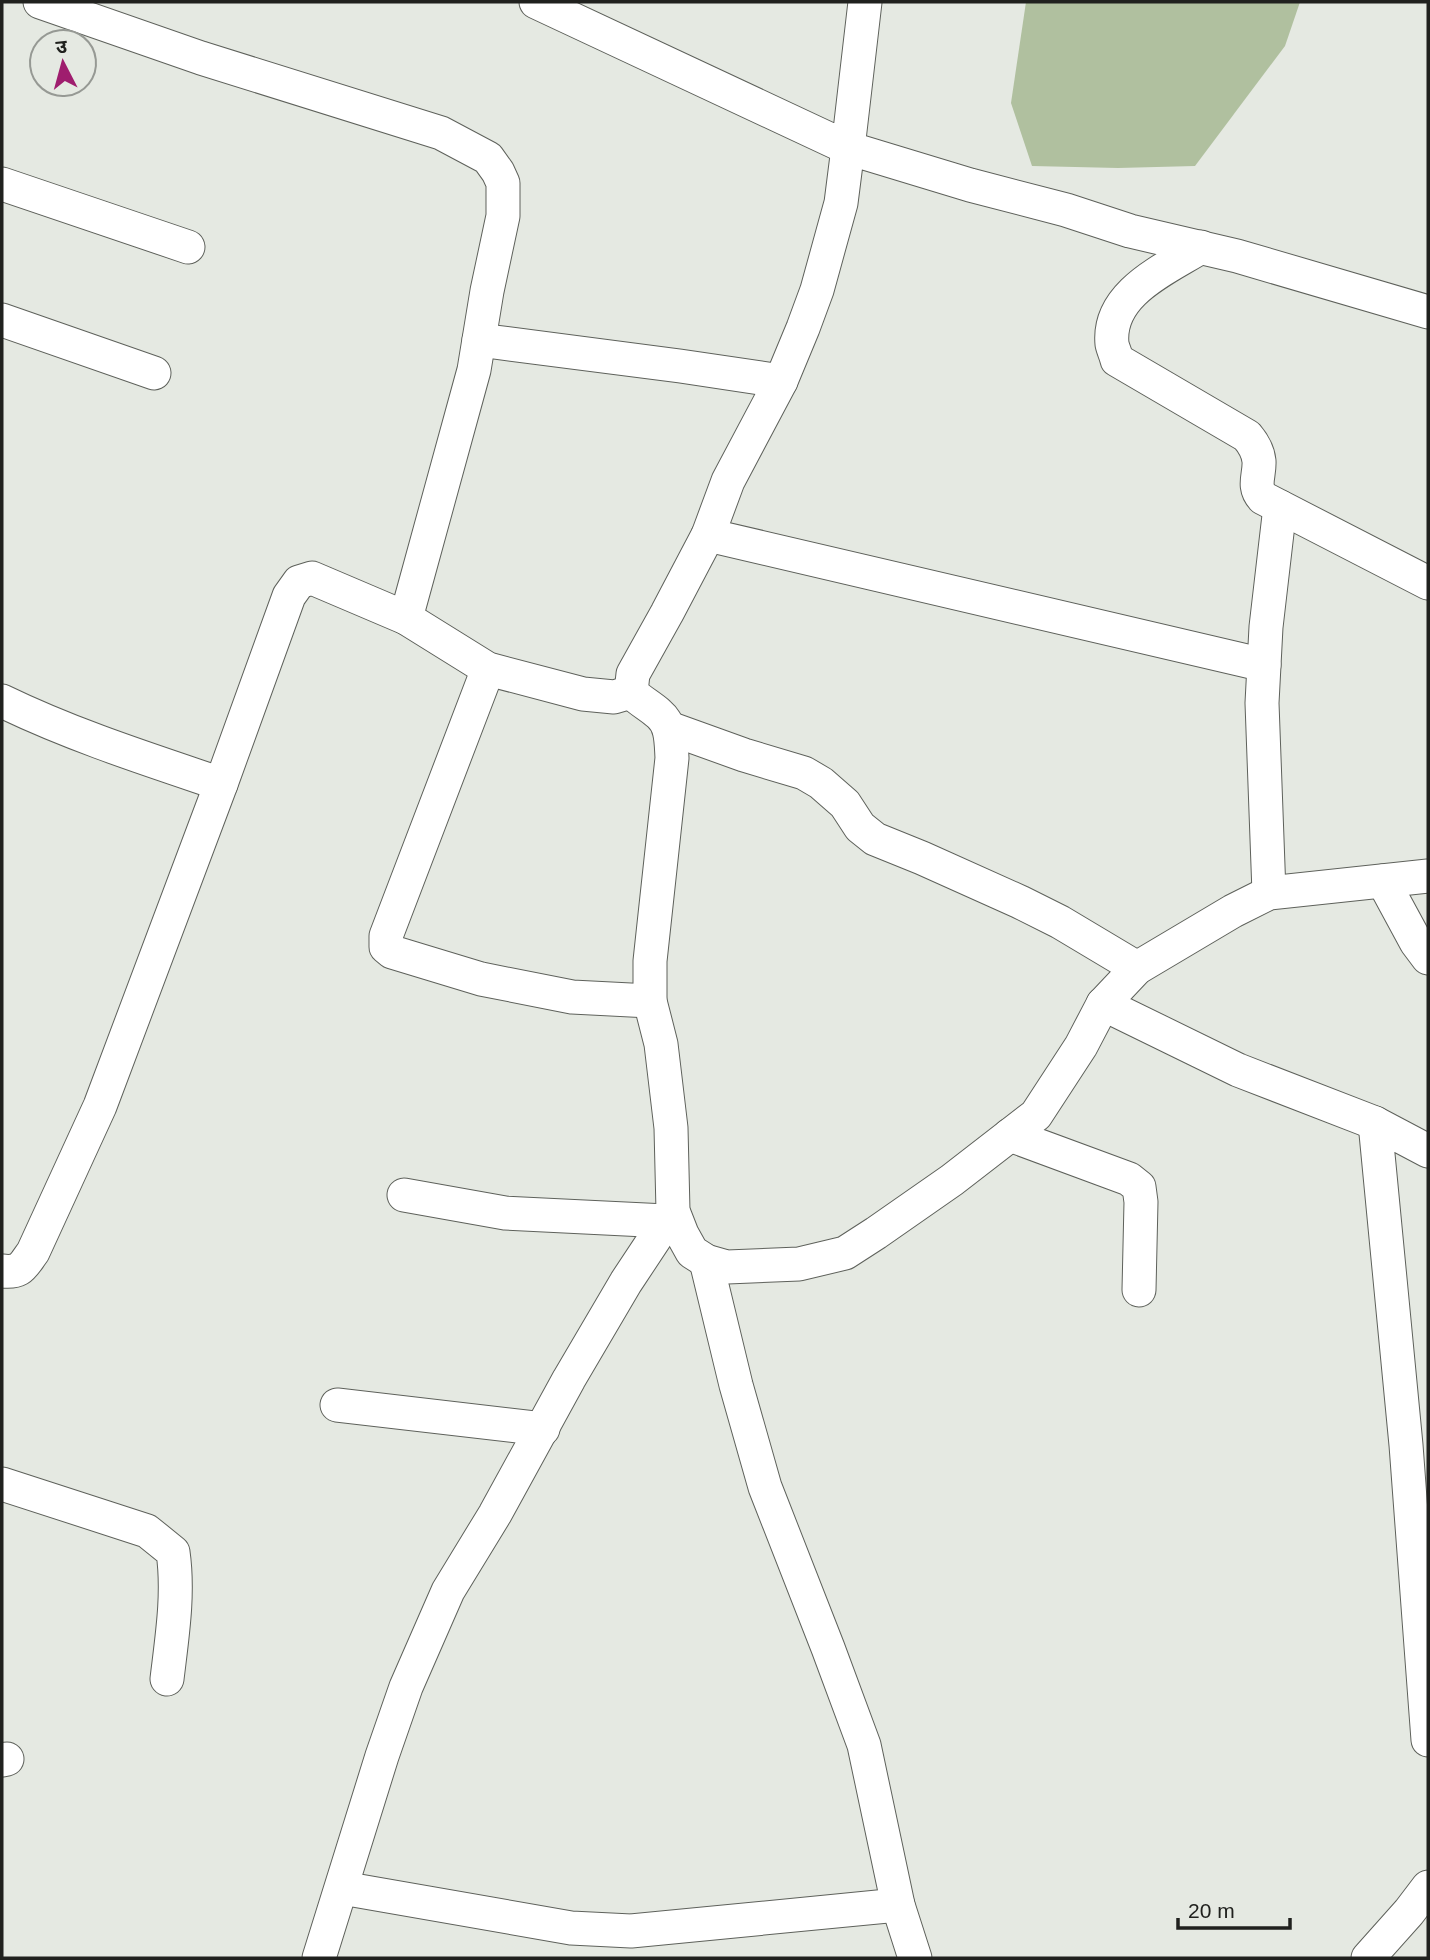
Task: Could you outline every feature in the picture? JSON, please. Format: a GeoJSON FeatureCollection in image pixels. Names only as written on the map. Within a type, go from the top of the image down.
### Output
{"type":"FeatureCollection","features":[{"type":"Feature","properties":{"kind":"street"},"geometry":{"type":"LineString","coordinates":[[40,2],[201,58],[441,133],[488,158],[498,172],[503,183],[503,216],[474,370],[406,618]]}},
{"type":"Feature","properties":{"kind":"street"},"geometry":{"type":"LineString","coordinates":[[536,2],[848,148],[1130,231],[1201,247],[1428,312]]}},
{"type":"Feature","properties":{"kind":"street"},"geometry":{"type":"LineString","coordinates":[[319,1958],[405,1687],[448,1591],[626,1282],[670,1216],[671,1128],[661,1044],[650,1001],[650,961],[672,758],[669,728],[660,715],[640,702],[631,692],[633,674],[708,535],[728,481],[780,381],[817,290],[841,202],[865,2]]}},
{"type":"Feature","properties":{"kind":"street"},"geometry":{"type":"LineString","coordinates":[[2,184],[188,247]]}},
{"type":"Feature","properties":{"kind":"street"},"geometry":{"type":"LineString","coordinates":[[1201,247],[1142,284],[1125,300],[1114,320],[1112,344],[1117,360],[1247,436],[1255,447],[1259,460],[1257,492],[1263,498],[1428,583]]}},
{"type":"Feature","properties":{"kind":"street"},"geometry":{"type":"LineString","coordinates":[[2,320],[154,373]]}},
{"type":"Feature","properties":{"kind":"street"},"geometry":{"type":"LineString","coordinates":[[479,341],[780,381]]}},
{"type":"Feature","properties":{"kind":"street"},"geometry":{"type":"LineString","coordinates":[[1269,893],[1262,703],[1266,627],[1280,507]]}},
{"type":"Feature","properties":{"kind":"street"},"geometry":{"type":"LineString","coordinates":[[708,535],[1265,665]]}},
{"type":"Feature","properties":{"kind":"street"},"geometry":{"type":"LineString","coordinates":[[2,1271],[14,1272],[21,1268],[33,1252],[100,1106],[289,596],[299,582],[312,578],[406,618],[488,669],[583,694],[614,697],[631,692]]}},
{"type":"Feature","properties":{"kind":"street"},"geometry":{"type":"LineString","coordinates":[[488,669],[386,936],[387,947],[392,953],[481,979],[572,997],[650,1001]]}},
{"type":"Feature","properties":{"kind":"street"},"geometry":{"type":"LineString","coordinates":[[2,701],[106,745],[221,784]]}},
{"type":"Feature","properties":{"kind":"street"},"geometry":{"type":"LineString","coordinates":[[669,728],[804,773],[821,783],[845,804],[860,827],[875,839],[1020,902],[1060,922],[1137,968]]}},
{"type":"Feature","properties":{"kind":"street"},"geometry":{"type":"LineString","coordinates":[[670,1216],[692,1252],[706,1261],[727,1267],[799,1264],[845,1253],[952,1180],[1036,1115],[1081,1046],[1103,1004],[1137,968],[1233,911],[1269,893],[1428,876]]}},
{"type":"Feature","properties":{"kind":"street"},"geometry":{"type":"LineString","coordinates":[[1382,881],[1428,958]]}},
{"type":"Feature","properties":{"kind":"street"},"geometry":{"type":"LineString","coordinates":[[1103,1004],[1238,1070],[1375,1123],[1428,1151]]}},
{"type":"Feature","properties":{"kind":"street"},"geometry":{"type":"LineString","coordinates":[[1375,1123],[1406,1445],[1428,1740]]}},
{"type":"Feature","properties":{"kind":"street"},"geometry":{"type":"LineString","coordinates":[[1010,1135],[1129,1179],[1139,1187],[1139,1290]]}},
{"type":"Feature","properties":{"kind":"street"},"geometry":{"type":"LineString","coordinates":[[404,1195],[505,1213],[670,1216]]}},
{"type":"Feature","properties":{"kind":"street"},"geometry":{"type":"LineString","coordinates":[[706,1261],[736,1385],[765,1487],[864,1745],[898,1905],[915,1958]]}},
{"type":"Feature","properties":{"kind":"street"},"geometry":{"type":"LineString","coordinates":[[337,1405],[543,1429]]}},
{"type":"Feature","properties":{"kind":"street"},"geometry":{"type":"LineString","coordinates":[[2,1484],[147,1531],[173,1552],[176,1603],[167,1679]]}},
{"type":"Feature","properties":{"kind":"street"},"geometry":{"type":"LineString","coordinates":[[1368,1958],[1428,1887]]}},
{"type":"Feature","properties":{"kind":"street"},"geometry":{"type":"LineString","coordinates":[[342,1888],[571,1928],[631,1931],[898,1905]]}},
{"type":"Feature","properties":{"kind":"shaded area"},"geometry":{"type":"Polygon","coordinates":[[[1026,2],[1300,2],[1285,46],[1195,166],[1118,168],[1032,166],[1011,103],[1026,2]]]}}]}
